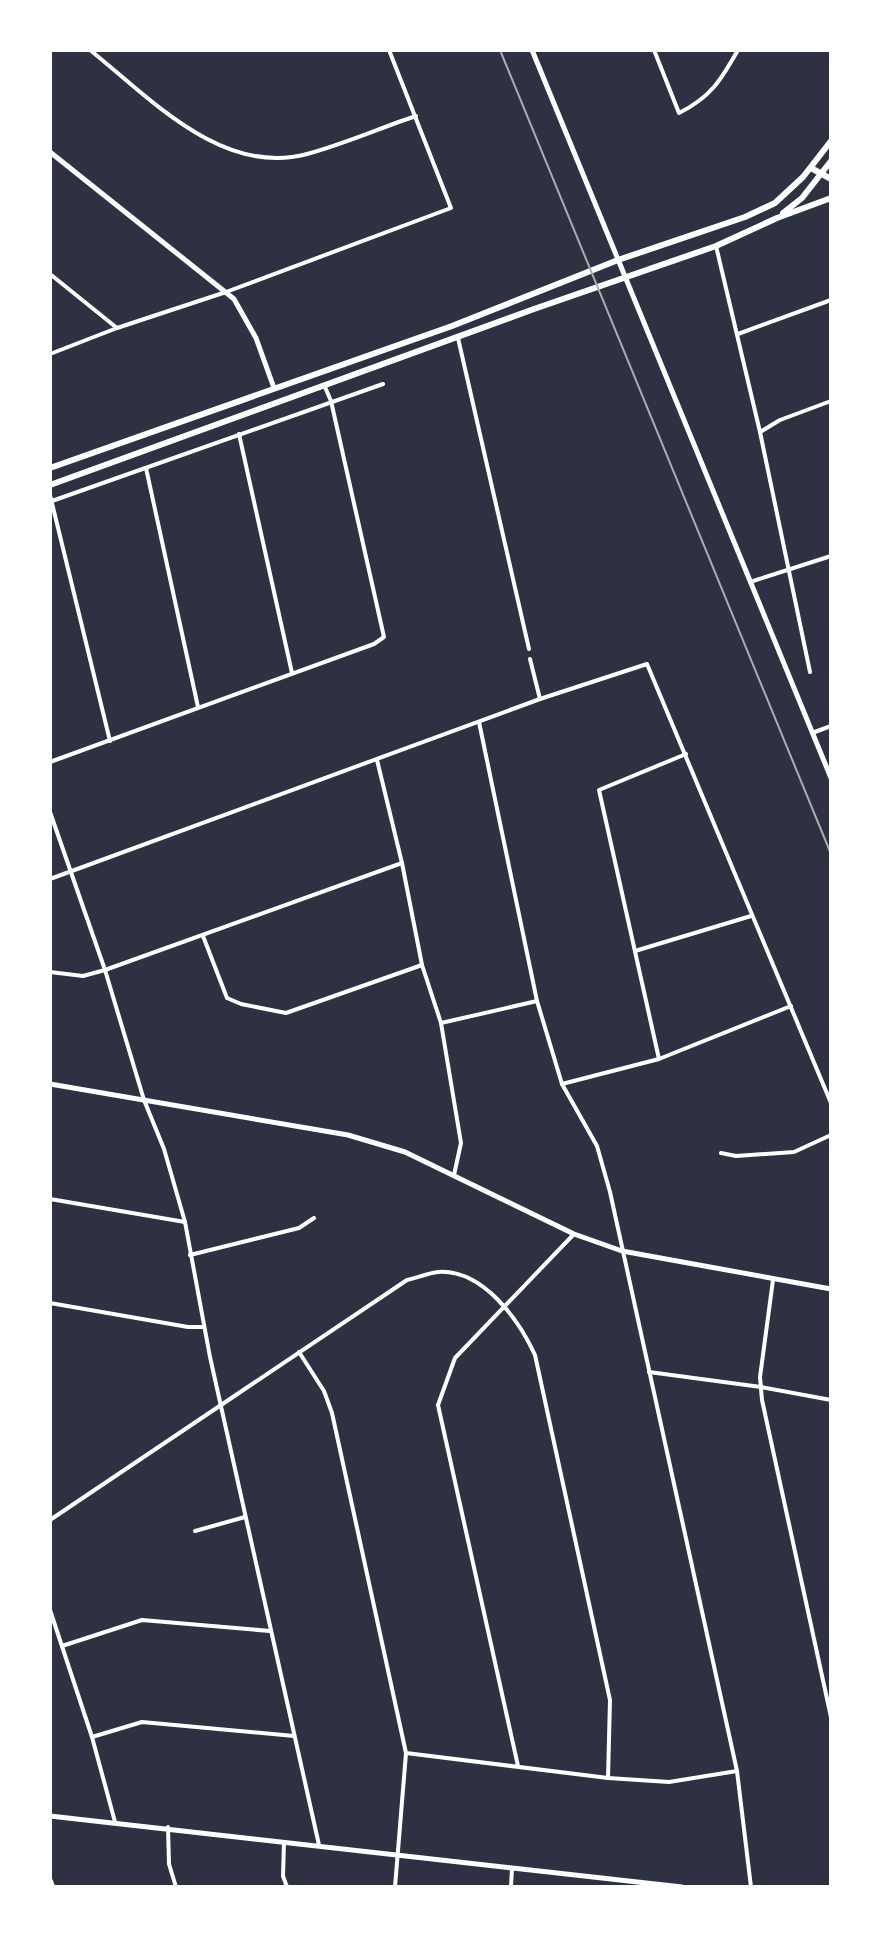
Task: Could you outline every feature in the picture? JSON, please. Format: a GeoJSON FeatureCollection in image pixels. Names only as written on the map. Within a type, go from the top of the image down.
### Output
{"type":"FeatureCollection","features":[{"type":"Feature","properties":{"kind":"main road"},"geometry":{"type":"LineString","coordinates":[[50,468],[452,326],[618,260],[745,217],[775,203],[811,168],[831,141]]}},
{"type":"Feature","properties":{"kind":"main road"},"geometry":{"type":"LineString","coordinates":[[777,218],[802,198],[831,161]]}},
{"type":"Feature","properties":{"kind":"main road"},"geometry":{"type":"LineString","coordinates":[[811,168],[831,179]]}},
{"type":"Feature","properties":{"kind":"main road"},"geometry":{"type":"LineString","coordinates":[[50,485],[716,246],[831,198]]}},
{"type":"Feature","properties":{"kind":"main road"},"geometry":{"type":"LineString","coordinates":[[452,326],[458,338]]}},
{"type":"Feature","properties":{"kind":"main road"},"geometry":{"type":"LineString","coordinates":[[320,373],[325,387]]}},
{"type":"Feature","properties":{"kind":"street"},"geometry":{"type":"LineString","coordinates":[[90,50],[195,133],[241,154],[283,158],[306,155],[416,116]]}},
{"type":"Feature","properties":{"kind":"street"},"geometry":{"type":"LineString","coordinates":[[50,354],[451,208],[389,50]]}},
{"type":"Feature","properties":{"kind":"street"},"geometry":{"type":"LineString","coordinates":[[532,50],[831,778]]}},
{"type":"Feature","properties":{"kind":"street"},"geometry":{"type":"LineString","coordinates":[[654,50],[679,113],[698,104],[717,86],[738,50]]}},
{"type":"Feature","properties":{"kind":"street"},"geometry":{"type":"LineString","coordinates":[[50,152],[234,299],[256,338],[279,402]]}},
{"type":"Feature","properties":{"kind":"street"},"geometry":{"type":"LineString","coordinates":[[716,246],[760,432],[810,672]]}},
{"type":"Feature","properties":{"kind":"street"},"geometry":{"type":"LineString","coordinates":[[50,274],[117,328]]}},
{"type":"Feature","properties":{"kind":"street"},"geometry":{"type":"LineString","coordinates":[[738,334],[831,300]]}},
{"type":"Feature","properties":{"kind":"street"},"geometry":{"type":"LineString","coordinates":[[458,338],[529,649]]}},
{"type":"Feature","properties":{"kind":"street"},"geometry":{"type":"LineString","coordinates":[[52,501],[383,384]]}},
{"type":"Feature","properties":{"kind":"street"},"geometry":{"type":"LineString","coordinates":[[50,762],[374,644],[384,637],[331,401],[325,387]]}},
{"type":"Feature","properties":{"kind":"street"},"geometry":{"type":"LineString","coordinates":[[760,432],[780,420],[831,401]]}},
{"type":"Feature","properties":{"kind":"street"},"geometry":{"type":"LineString","coordinates":[[239,434],[292,673]]}},
{"type":"Feature","properties":{"kind":"street"},"geometry":{"type":"LineString","coordinates":[[146,468],[198,707]]}},
{"type":"Feature","properties":{"kind":"street"},"geometry":{"type":"LineString","coordinates":[[50,495],[110,741]]}},
{"type":"Feature","properties":{"kind":"street"},"geometry":{"type":"LineString","coordinates":[[750,582],[831,556]]}},
{"type":"Feature","properties":{"kind":"street"},"geometry":{"type":"LineString","coordinates":[[530,659],[540,699]]}},
{"type":"Feature","properties":{"kind":"street"},"geometry":{"type":"LineString","coordinates":[[50,879],[540,699],[647,664],[831,1103]]}},
{"type":"Feature","properties":{"kind":"street"},"geometry":{"type":"LineString","coordinates":[[479,722],[537,1001],[562,1084],[597,1146],[610,1192],[737,1771],[751,1887]]}},
{"type":"Feature","properties":{"kind":"street"},"geometry":{"type":"LineString","coordinates":[[812,733],[831,726]]}},
{"type":"Feature","properties":{"kind":"street"},"geometry":{"type":"LineString","coordinates":[[659,1059],[599,790],[686,754]]}},
{"type":"Feature","properties":{"kind":"street"},"geometry":{"type":"LineString","coordinates":[[377,760],[422,965],[441,1023],[461,1143],[454,1175]]}},
{"type":"Feature","properties":{"kind":"street"},"geometry":{"type":"LineString","coordinates":[[50,812],[105,970],[144,1100],[164,1149],[185,1222],[220,1404],[319,1845]]}},
{"type":"Feature","properties":{"kind":"street"},"geometry":{"type":"LineString","coordinates":[[50,972],[83,976],[105,970],[402,863]]}},
{"type":"Feature","properties":{"kind":"street"},"geometry":{"type":"LineString","coordinates":[[635,951],[751,916]]}},
{"type":"Feature","properties":{"kind":"street"},"geometry":{"type":"LineString","coordinates":[[203,936],[227,998],[286,1013],[422,965]]}},
{"type":"Feature","properties":{"kind":"street"},"geometry":{"type":"LineString","coordinates":[[441,1023],[537,1001]]}},
{"type":"Feature","properties":{"kind":"street"},"geometry":{"type":"LineString","coordinates":[[562,1084],[659,1059],[791,1006]]}},
{"type":"Feature","properties":{"kind":"street"},"geometry":{"type":"LineString","coordinates":[[50,1084],[348,1135],[405,1152],[574,1234],[622,1251],[831,1289]]}},
{"type":"Feature","properties":{"kind":"street"},"geometry":{"type":"LineString","coordinates":[[721,1153],[736,1156],[794,1152],[831,1135]]}},
{"type":"Feature","properties":{"kind":"street"},"geometry":{"type":"LineString","coordinates":[[50,1199],[185,1222]]}},
{"type":"Feature","properties":{"kind":"street"},"geometry":{"type":"LineString","coordinates":[[190,1255],[299,1228],[314,1218]]}},
{"type":"Feature","properties":{"kind":"street"},"geometry":{"type":"LineString","coordinates":[[518,1766],[438,1405],[455,1358],[574,1234]]}},
{"type":"Feature","properties":{"kind":"street"},"geometry":{"type":"LineString","coordinates":[[50,1520],[407,1280],[440,1272],[468,1278],[503,1306],[525,1333],[535,1355],[610,1700],[608,1778]]}},
{"type":"Feature","properties":{"kind":"street"},"geometry":{"type":"LineString","coordinates":[[773,1280],[763,1344],[761,1387],[831,1717]]}},
{"type":"Feature","properties":{"kind":"street"},"geometry":{"type":"LineString","coordinates":[[50,1303],[188,1327],[204,1327]]}},
{"type":"Feature","properties":{"kind":"street"},"geometry":{"type":"LineString","coordinates":[[299,1352],[324,1391],[332,1413],[406,1753],[395,1887]]}},
{"type":"Feature","properties":{"kind":"street"},"geometry":{"type":"LineString","coordinates":[[649,1372],[831,1400]]}},
{"type":"Feature","properties":{"kind":"street"},"geometry":{"type":"LineString","coordinates":[[195,1531],[245,1517]]}},
{"type":"Feature","properties":{"kind":"street"},"geometry":{"type":"LineString","coordinates":[[50,1610],[92,1737],[115,1822]]}},
{"type":"Feature","properties":{"kind":"street"},"geometry":{"type":"LineString","coordinates":[[62,1646],[142,1620],[270,1631]]}},
{"type":"Feature","properties":{"kind":"street"},"geometry":{"type":"LineString","coordinates":[[92,1737],[142,1722],[295,1736]]}},
{"type":"Feature","properties":{"kind":"street"},"geometry":{"type":"LineString","coordinates":[[406,1753],[608,1778],[669,1782],[737,1771]]}},
{"type":"Feature","properties":{"kind":"street"},"geometry":{"type":"LineString","coordinates":[[50,1816],[168,1827],[640,1885],[682,1887]]}},
{"type":"Feature","properties":{"kind":"street"},"geometry":{"type":"LineString","coordinates":[[168,1827],[169,1864],[176,1887]]}},
{"type":"Feature","properties":{"kind":"street"},"geometry":{"type":"LineString","coordinates":[[284,1841],[283,1876],[287,1887]]}},
{"type":"Feature","properties":{"kind":"street"},"geometry":{"type":"LineString","coordinates":[[511,1887],[512,1868]]}},
{"type":"Feature","properties":{"kind":"railway"},"geometry":{"type":"LineString","coordinates":[[500,50],[831,854]]}}]}
